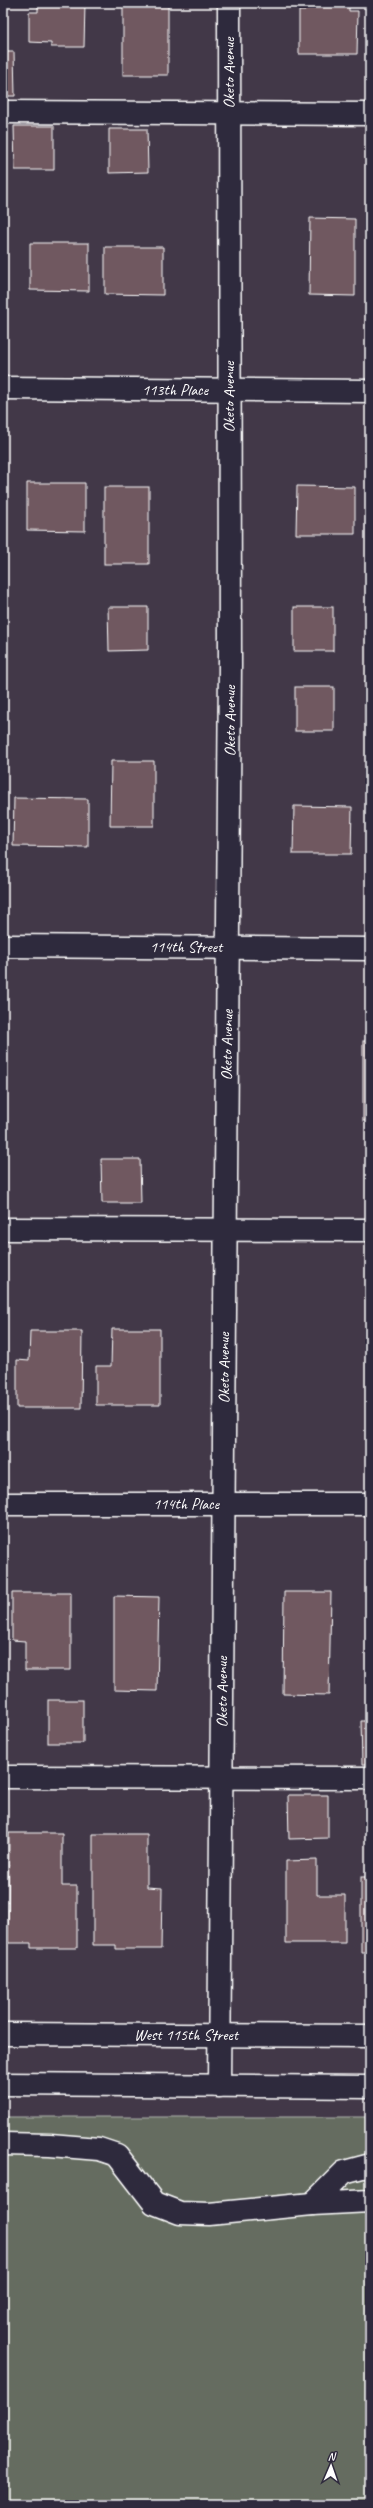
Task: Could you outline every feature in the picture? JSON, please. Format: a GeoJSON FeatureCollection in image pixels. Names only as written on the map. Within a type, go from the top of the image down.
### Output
{"type":"FeatureCollection","features":[{"type":"Feature","properties":{"kind":"street","name":"Oketo Avenue"},"geometry":{"type":"LineString","coordinates":[[219,2086],[228,948],[229,3]]}},
{"type":"Feature","properties":{"kind":"street"},"geometry":{"type":"LineString","coordinates":[[3,112],[370,114]]}},
{"type":"Feature","properties":{"kind":"street","name":"113th Place"},"geometry":{"type":"LineString","coordinates":[[3,388],[370,391]]}},
{"type":"Feature","properties":{"kind":"street","name":"114th Street"},"geometry":{"type":"LineString","coordinates":[[3,946],[370,949]]}},
{"type":"Feature","properties":{"kind":"street"},"geometry":{"type":"LineString","coordinates":[[3,1229],[370,1230]]}},
{"type":"Feature","properties":{"kind":"street","name":"114th Place"},"geometry":{"type":"LineString","coordinates":[[3,1504],[370,1504]]}},
{"type":"Feature","properties":{"kind":"street"},"geometry":{"type":"LineString","coordinates":[[3,1776],[370,1778]]}},
{"type":"Feature","properties":{"kind":"street","name":"West 115th Street"},"geometry":{"type":"LineString","coordinates":[[3,2034],[370,2036]]}},
{"type":"Feature","properties":{"kind":"street"},"geometry":{"type":"LineString","coordinates":[[3,2084],[370,2087]]}},
{"type":"Feature","properties":{"kind":"street"},"geometry":{"type":"LineString","coordinates":[[3,2144],[50,2145],[99,2149],[117,2155],[154,2203],[180,2213],[209,2214],[312,2204],[370,2202]]}},
{"type":"Feature","properties":{"kind":"street"},"geometry":{"type":"LineString","coordinates":[[312,2204],[344,2172],[370,2165]]}},
{"type":"Feature","properties":{"kind":"shaded area"},"geometry":{"type":"Polygon","coordinates":[[[3,2117],[370,2117],[370,2505],[3,2505],[3,2117]]]}},
{"type":"Feature","properties":{"kind":"building"},"geometry":{"type":"Polygon","coordinates":[[[38,3],[85,3],[84,47],[51,47],[51,43],[29,42],[29,12],[38,12],[38,3]]]}},
{"type":"Feature","properties":{"kind":"building"},"geometry":{"type":"Polygon","coordinates":[[[123,3],[168,3],[168,75],[123,75],[123,3]]]}},
{"type":"Feature","properties":{"kind":"building"},"geometry":{"type":"Polygon","coordinates":[[[305,3],[349,3],[349,11],[358,11],[357,54],[299,54],[299,11],[305,11],[305,3]]]}},
{"type":"Feature","properties":{"kind":"building"},"geometry":{"type":"Polygon","coordinates":[[[3,52],[14,52],[15,96],[3,96],[3,52]]]}},
{"type":"Feature","properties":{"kind":"building"},"geometry":{"type":"Polygon","coordinates":[[[14,126],[54,126],[54,170],[15,170],[14,126]]]}},
{"type":"Feature","properties":{"kind":"building"},"geometry":{"type":"Polygon","coordinates":[[[109,129],[147,129],[148,172],[109,173],[109,129]]]}},
{"type":"Feature","properties":{"kind":"building"},"geometry":{"type":"Polygon","coordinates":[[[310,218],[355,219],[355,296],[309,295],[310,218]]]}},
{"type":"Feature","properties":{"kind":"building"},"geometry":{"type":"Polygon","coordinates":[[[3,233],[5,233],[4,292],[3,292],[3,233]]]}},
{"type":"Feature","properties":{"kind":"building"},"geometry":{"type":"Polygon","coordinates":[[[30,243],[89,243],[89,291],[30,290],[30,243]]]}},
{"type":"Feature","properties":{"kind":"building"},"geometry":{"type":"Polygon","coordinates":[[[105,247],[163,247],[163,295],[105,294],[105,247]]]}},
{"type":"Feature","properties":{"kind":"building"},"geometry":{"type":"Polygon","coordinates":[[[3,482],[4,482],[3,567],[3,482]]]}},
{"type":"Feature","properties":{"kind":"building"},"geometry":{"type":"Polygon","coordinates":[[[27,483],[85,483],[85,531],[27,530],[27,483]]]}},
{"type":"Feature","properties":{"kind":"building"},"geometry":{"type":"Polygon","coordinates":[[[297,486],[355,487],[355,534],[296,534],[297,486]]]}},
{"type":"Feature","properties":{"kind":"building"},"geometry":{"type":"Polygon","coordinates":[[[104,487],[149,487],[149,564],[104,564],[104,487]]]}},
{"type":"Feature","properties":{"kind":"building"},"geometry":{"type":"Polygon","coordinates":[[[108,607],[148,607],[148,650],[109,651],[108,607]]]}},
{"type":"Feature","properties":{"kind":"building"},"geometry":{"type":"Polygon","coordinates":[[[294,607],[333,607],[333,651],[294,651],[294,607]]]}},
{"type":"Feature","properties":{"kind":"building"},"geometry":{"type":"Polygon","coordinates":[[[365,681],[370,681],[370,724],[365,724],[365,681]]]}},
{"type":"Feature","properties":{"kind":"building"},"geometry":{"type":"Polygon","coordinates":[[[295,687],[334,687],[334,731],[295,731],[295,687]]]}},
{"type":"Feature","properties":{"kind":"building"},"geometry":{"type":"Polygon","coordinates":[[[111,761],[154,761],[154,826],[110,826],[111,761]]]}},
{"type":"Feature","properties":{"kind":"building"},"geometry":{"type":"Polygon","coordinates":[[[14,798],[88,799],[88,847],[13,846],[14,798]]]}},
{"type":"Feature","properties":{"kind":"building"},"geometry":{"type":"Polygon","coordinates":[[[294,806],[352,807],[351,854],[293,854],[294,806]]]}},
{"type":"Feature","properties":{"kind":"building"},"geometry":{"type":"Polygon","coordinates":[[[363,1041],[370,1041],[370,1121],[363,1121],[363,1041]]]}},
{"type":"Feature","properties":{"kind":"building"},"geometry":{"type":"Polygon","coordinates":[[[101,1159],[140,1159],[141,1203],[102,1203],[101,1159]]]}},
{"type":"Feature","properties":{"kind":"building"},"geometry":{"type":"Polygon","coordinates":[[[112,1329],[160,1329],[160,1405],[96,1405],[96,1366],[111,1366],[112,1329]]]}},
{"type":"Feature","properties":{"kind":"building"},"geometry":{"type":"Polygon","coordinates":[[[30,1331],[82,1331],[81,1408],[17,1408],[17,1360],[29,1361],[30,1331]]]}},
{"type":"Feature","properties":{"kind":"building"},"geometry":{"type":"Polygon","coordinates":[[[284,1592],[331,1592],[329,1695],[283,1694],[284,1592]]]}},
{"type":"Feature","properties":{"kind":"building"},"geometry":{"type":"Polygon","coordinates":[[[12,1593],[71,1593],[71,1670],[25,1670],[25,1641],[12,1640],[12,1593]]]}},
{"type":"Feature","properties":{"kind":"building"},"geometry":{"type":"Polygon","coordinates":[[[114,1596],[159,1597],[157,1691],[114,1690],[114,1596]]]}},
{"type":"Feature","properties":{"kind":"building"},"geometry":{"type":"Polygon","coordinates":[[[48,1700],[83,1700],[83,1743],[48,1743],[48,1700]]]}},
{"type":"Feature","properties":{"kind":"building"},"geometry":{"type":"Polygon","coordinates":[[[361,1721],[370,1721],[370,1764],[362,1764],[361,1721]]]}},
{"type":"Feature","properties":{"kind":"building"},"geometry":{"type":"Polygon","coordinates":[[[288,1795],[328,1795],[328,1838],[289,1839],[288,1795]]]}},
{"type":"Feature","properties":{"kind":"building"},"geometry":{"type":"Polygon","coordinates":[[[9,1833],[62,1833],[62,1886],[77,1886],[77,1948],[31,1948],[31,1943],[8,1943],[9,1833]]]}},
{"type":"Feature","properties":{"kind":"building"},"geometry":{"type":"Polygon","coordinates":[[[93,1834],[147,1834],[147,1887],[162,1888],[161,1949],[116,1949],[116,1945],[93,1945],[93,1834]]]}},
{"type":"Feature","properties":{"kind":"building"},"geometry":{"type":"Polygon","coordinates":[[[317,1860],[317,1895],[345,1895],[345,1943],[286,1943],[286,1861],[317,1860]]]}},
{"type":"Feature","properties":{"kind":"building"},"geometry":{"type":"Polygon","coordinates":[[[361,1877],[370,1877],[370,1952],[361,1952],[361,1877]]]}}]}
